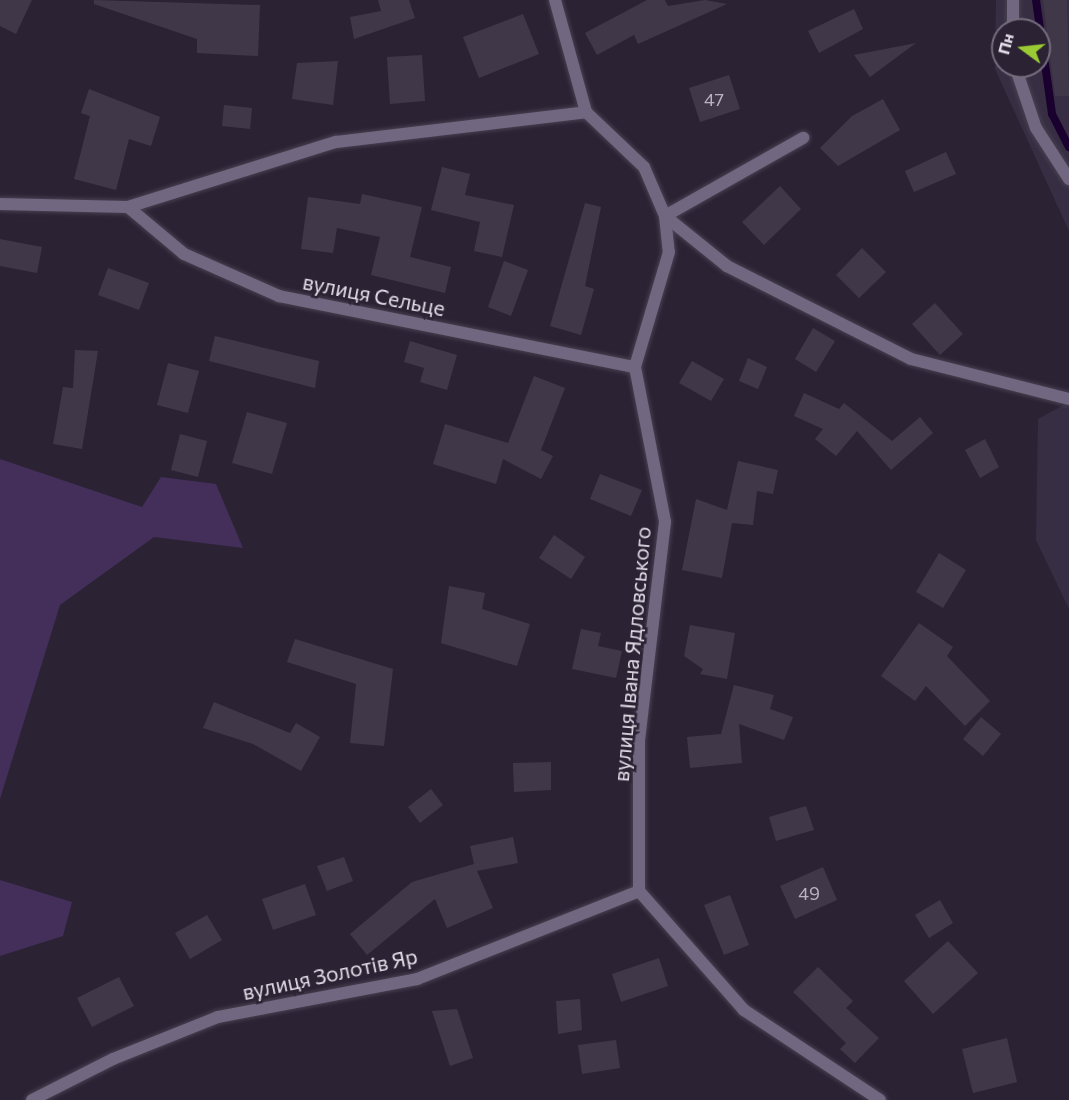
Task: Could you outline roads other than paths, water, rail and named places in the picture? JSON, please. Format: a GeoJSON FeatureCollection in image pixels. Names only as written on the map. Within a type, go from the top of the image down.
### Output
{"type":"FeatureCollection","features":[{"type":"Feature","properties":{"kind":"street"},"geometry":{"type":"LineString","coordinates":[[0,204],[128,207],[336,142],[586,112],[555,0]]}},
{"type":"Feature","properties":{"kind":"street"},"geometry":{"type":"LineString","coordinates":[[1013,0],[1013,18]]}},
{"type":"Feature","properties":{"kind":"street"},"geometry":{"type":"LineString","coordinates":[[1019,78],[1036,128],[1069,179]]}},
{"type":"Feature","properties":{"kind":"street","name":"вулиця Івана Ядловського"},"geometry":{"type":"LineString","coordinates":[[586,112],[644,168],[665,216],[669,252],[634,367],[665,522],[639,741],[639,891]]}},
{"type":"Feature","properties":{"kind":"street"},"geometry":{"type":"LineString","coordinates":[[665,216],[803,138]]}},
{"type":"Feature","properties":{"kind":"street","name":"вулиця Сельце"},"geometry":{"type":"LineString","coordinates":[[128,207],[183,254],[279,296],[634,367]]}},
{"type":"Feature","properties":{"kind":"street","name":"вулиця Івана Ядловського"},"geometry":{"type":"LineString","coordinates":[[665,216],[727,266],[911,359],[1069,399]]}},
{"type":"Feature","properties":{"kind":"street"},"geometry":{"type":"LineString","coordinates":[[639,891],[744,1010],[880,1100]]}},
{"type":"Feature","properties":{"kind":"street","name":"вулиця Золотів Яр"},"geometry":{"type":"LineString","coordinates":[[32,1100],[113,1059],[218,1017],[417,979],[639,891]]}},
{"type":"Feature","properties":{"kind":"waterway"},"geometry":{"type":"LineString","coordinates":[[1036,0],[1052,114],[1069,147]]}}]}
